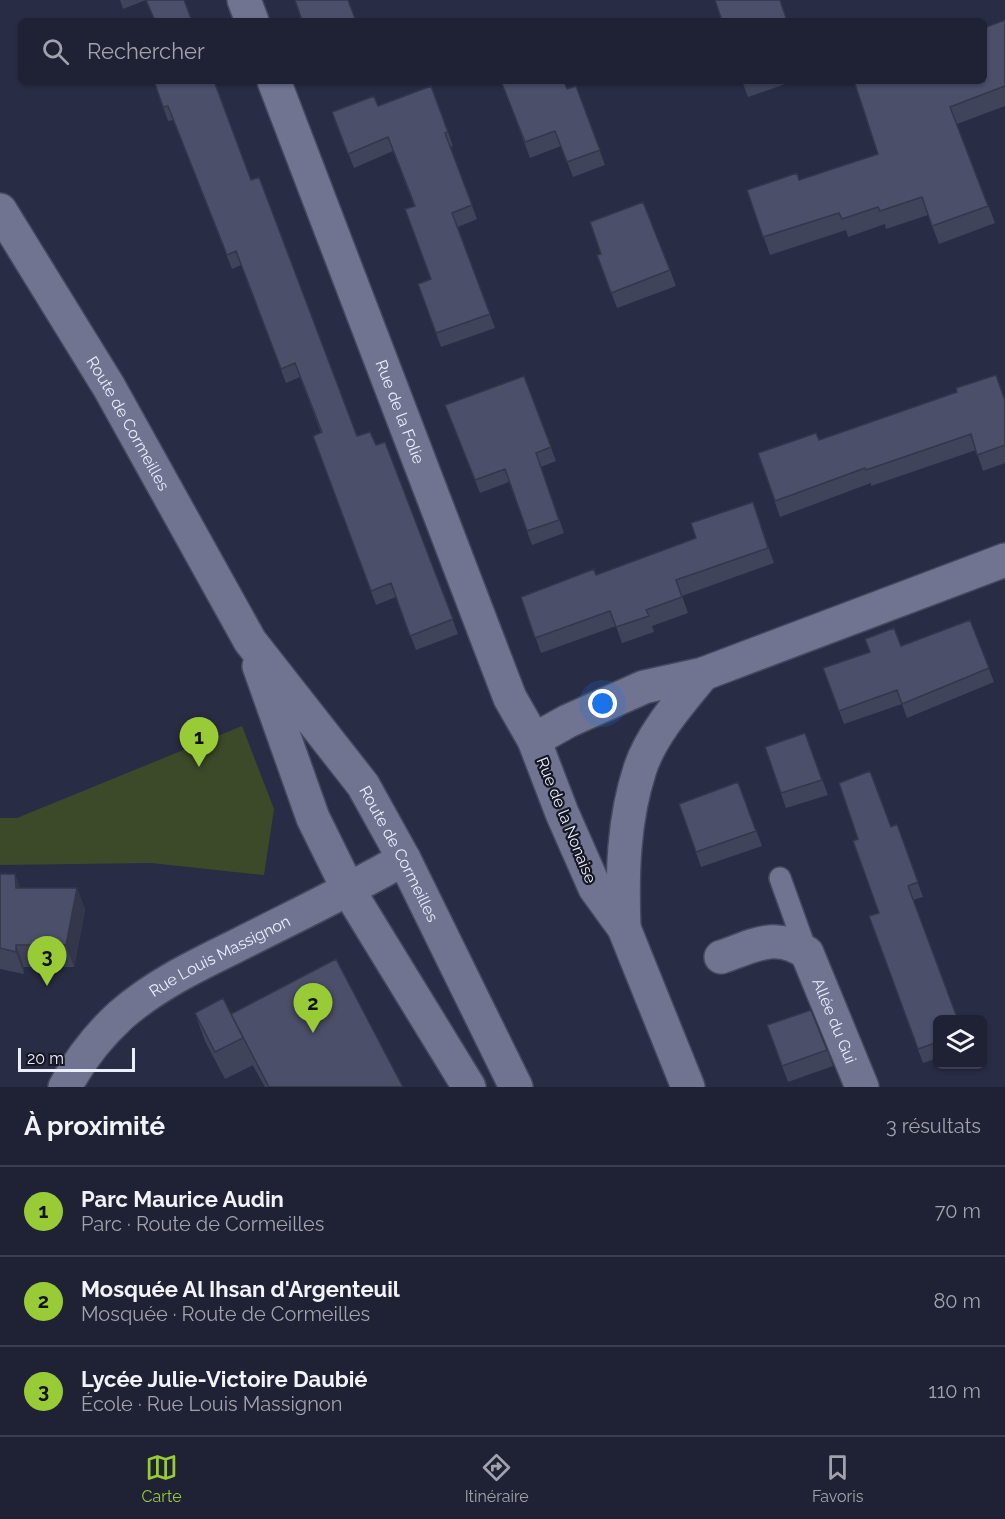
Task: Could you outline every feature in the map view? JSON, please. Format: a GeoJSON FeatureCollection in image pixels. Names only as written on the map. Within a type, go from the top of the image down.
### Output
{"type":"FeatureCollection","features":[{"type":"Feature","properties":{"kind":"main road"},"geometry":{"type":"LineString","coordinates":[[244,0],[251,18]]}},
{"type":"Feature","properties":{"kind":"main road","name":"Rue de la Folie"},"geometry":{"type":"LineString","coordinates":[[275,84],[510,698],[534,740]]}},
{"type":"Feature","properties":{"kind":"main road","name":"Route de Cormeilles"},"geometry":{"type":"LineString","coordinates":[[0,210],[108,387],[250,641],[363,785],[404,859],[516,1087]]}},
{"type":"Feature","properties":{"kind":"main road","name":"Rue de la Nonaise"},"geometry":{"type":"LineString","coordinates":[[688,1087],[624,928],[595,888],[562,813],[534,740],[568,721],[644,687],[702,674],[1005,560]]}},
{"type":"Feature","properties":{"kind":"main road","name":"Route de Cormeilles"},"geometry":{"type":"LineString","coordinates":[[250,641],[312,818],[349,891],[469,1087]]}},
{"type":"Feature","properties":{"kind":"main road","name":"Rue de la Nonaise"},"geometry":{"type":"LineString","coordinates":[[624,928],[622,884],[626,828],[640,768],[656,738],[702,674]]}},
{"type":"Feature","properties":{"kind":"main road","name":"Rue Louis Massignon"},"geometry":{"type":"LineString","coordinates":[[65,1087],[88,1051],[120,1015],[160,986],[308,909],[349,891],[404,859]]}},
{"type":"Feature","properties":{"kind":"main road"},"geometry":{"type":"LineString","coordinates":[[721,957],[769,940],[794,944],[807,953]]}},
{"type":"Feature","properties":{"kind":"main road","name":"Allée du Gui"},"geometry":{"type":"LineString","coordinates":[[807,953],[862,1087]]}},
{"type":"Feature","properties":{"kind":"lane","name":"Allée du Gui"},"geometry":{"type":"LineString","coordinates":[[780,878],[807,953]]}},
{"type":"Feature","properties":{"kind":"green space"},"geometry":{"type":"Polygon","coordinates":[[[242,726],[274,809],[264,875],[151,863],[0,865],[0,818],[17,818],[242,726]]]}},
{"type":"Feature","properties":{"kind":"building"},"geometry":{"type":"Polygon","coordinates":[[[146,0],[184,0],[191,18],[154,18],[146,0]]]}},
{"type":"Feature","properties":{"kind":"building"},"geometry":{"type":"Polygon","coordinates":[[[295,0],[348,0],[355,18],[301,18],[295,0]]]}},
{"type":"Feature","properties":{"kind":"building"},"geometry":{"type":"Polygon","coordinates":[[[715,0],[780,0],[786,18],[721,18],[715,0]]]}},
{"type":"Feature","properties":{"kind":"building"},"geometry":{"type":"Polygon","coordinates":[[[1005,20],[1005,86],[950,107],[988,206],[932,226],[922,197],[880,211],[878,207],[842,219],[839,213],[763,237],[747,190],[797,173],[799,180],[878,154],[855,84],[987,84],[987,27],[1005,20]]]}},
{"type":"Feature","properties":{"kind":"building"},"geometry":{"type":"Polygon","coordinates":[[[155,84],[215,84],[251,180],[259,177],[357,436],[370,432],[376,445],[385,442],[453,619],[410,636],[391,583],[371,591],[313,436],[322,432],[295,363],[281,369],[236,251],[227,255],[168,106],[163,107],[155,84]]]}},
{"type":"Feature","properties":{"kind":"building"},"geometry":{"type":"Polygon","coordinates":[[[502,84],[565,84],[567,89],[576,86],[600,150],[567,162],[555,131],[525,142],[502,84]]]}},
{"type":"Feature","properties":{"kind":"building"},"geometry":{"type":"Polygon","coordinates":[[[431,86],[448,132],[445,133],[472,205],[452,213],[490,314],[436,333],[418,284],[431,279],[405,209],[415,206],[388,137],[348,154],[332,112],[374,96],[378,106],[431,86]]]}},
{"type":"Feature","properties":{"kind":"building"},"geometry":{"type":"Polygon","coordinates":[[[643,202],[670,270],[611,293],[597,255],[601,254],[590,222],[643,202]]]}},
{"type":"Feature","properties":{"kind":"building"},"geometry":{"type":"Polygon","coordinates":[[[996,375],[1005,398],[1005,445],[977,455],[971,434],[866,470],[865,468],[775,501],[758,453],[816,433],[819,440],[957,392],[956,388],[996,375]]]}},
{"type":"Feature","properties":{"kind":"building"},"geometry":{"type":"Polygon","coordinates":[[[524,376],[551,447],[536,453],[559,520],[527,531],[505,469],[475,480],[445,405],[524,376]]]}},
{"type":"Feature","properties":{"kind":"building"},"geometry":{"type":"Polygon","coordinates":[[[753,502],[768,548],[676,580],[682,597],[646,610],[649,616],[616,627],[610,611],[535,638],[521,597],[594,569],[596,575],[696,538],[691,523],[753,502]]]}},
{"type":"Feature","properties":{"kind":"building"},"geometry":{"type":"Polygon","coordinates":[[[970,620],[989,668],[902,704],[897,690],[839,711],[823,668],[870,652],[865,639],[894,628],[901,646],[970,620]]]}},
{"type":"Feature","properties":{"kind":"building"},"geometry":{"type":"Polygon","coordinates":[[[805,733],[822,780],[781,793],[765,747],[805,733]]]}},
{"type":"Feature","properties":{"kind":"building"},"geometry":{"type":"Polygon","coordinates":[[[870,771],[891,827],[897,824],[918,882],[908,886],[956,1015],[933,1015],[933,1044],[918,1049],[869,916],[879,913],[853,841],[858,839],[839,783],[870,771]]]}},
{"type":"Feature","properties":{"kind":"building"},"geometry":{"type":"Polygon","coordinates":[[[738,782],[756,831],[696,852],[679,804],[738,782]]]}},
{"type":"Feature","properties":{"kind":"building"},"geometry":{"type":"Polygon","coordinates":[[[0,874],[15,874],[16,888],[77,888],[66,945],[16,945],[16,952],[0,948],[0,874]]]}},
{"type":"Feature","properties":{"kind":"building"},"geometry":{"type":"Polygon","coordinates":[[[336,959],[403,1087],[269,1087],[231,1014],[336,959]]]}},
{"type":"Feature","properties":{"kind":"building"},"geometry":{"type":"Polygon","coordinates":[[[223,998],[243,1038],[215,1052],[195,1013],[223,998]]]}},
{"type":"Feature","properties":{"kind":"building"},"geometry":{"type":"Polygon","coordinates":[[[811,1010],[827,1050],[782,1066],[767,1025],[811,1010]]]}},
{"type":"Feature","properties":{"kind":"place","name":"Parc Maurice Audin"},"geometry":{"type":"Point","coordinates":[199,767]}},
{"type":"Feature","properties":{"kind":"place","name":"Lycée Julie-Victoire Daubié"},"geometry":{"type":"Point","coordinates":[47,986]}},
{"type":"Feature","properties":{"kind":"place","name":"Mosquée Al Ihsan d'Argenteuil"},"geometry":{"type":"Point","coordinates":[313,1033]}}]}
